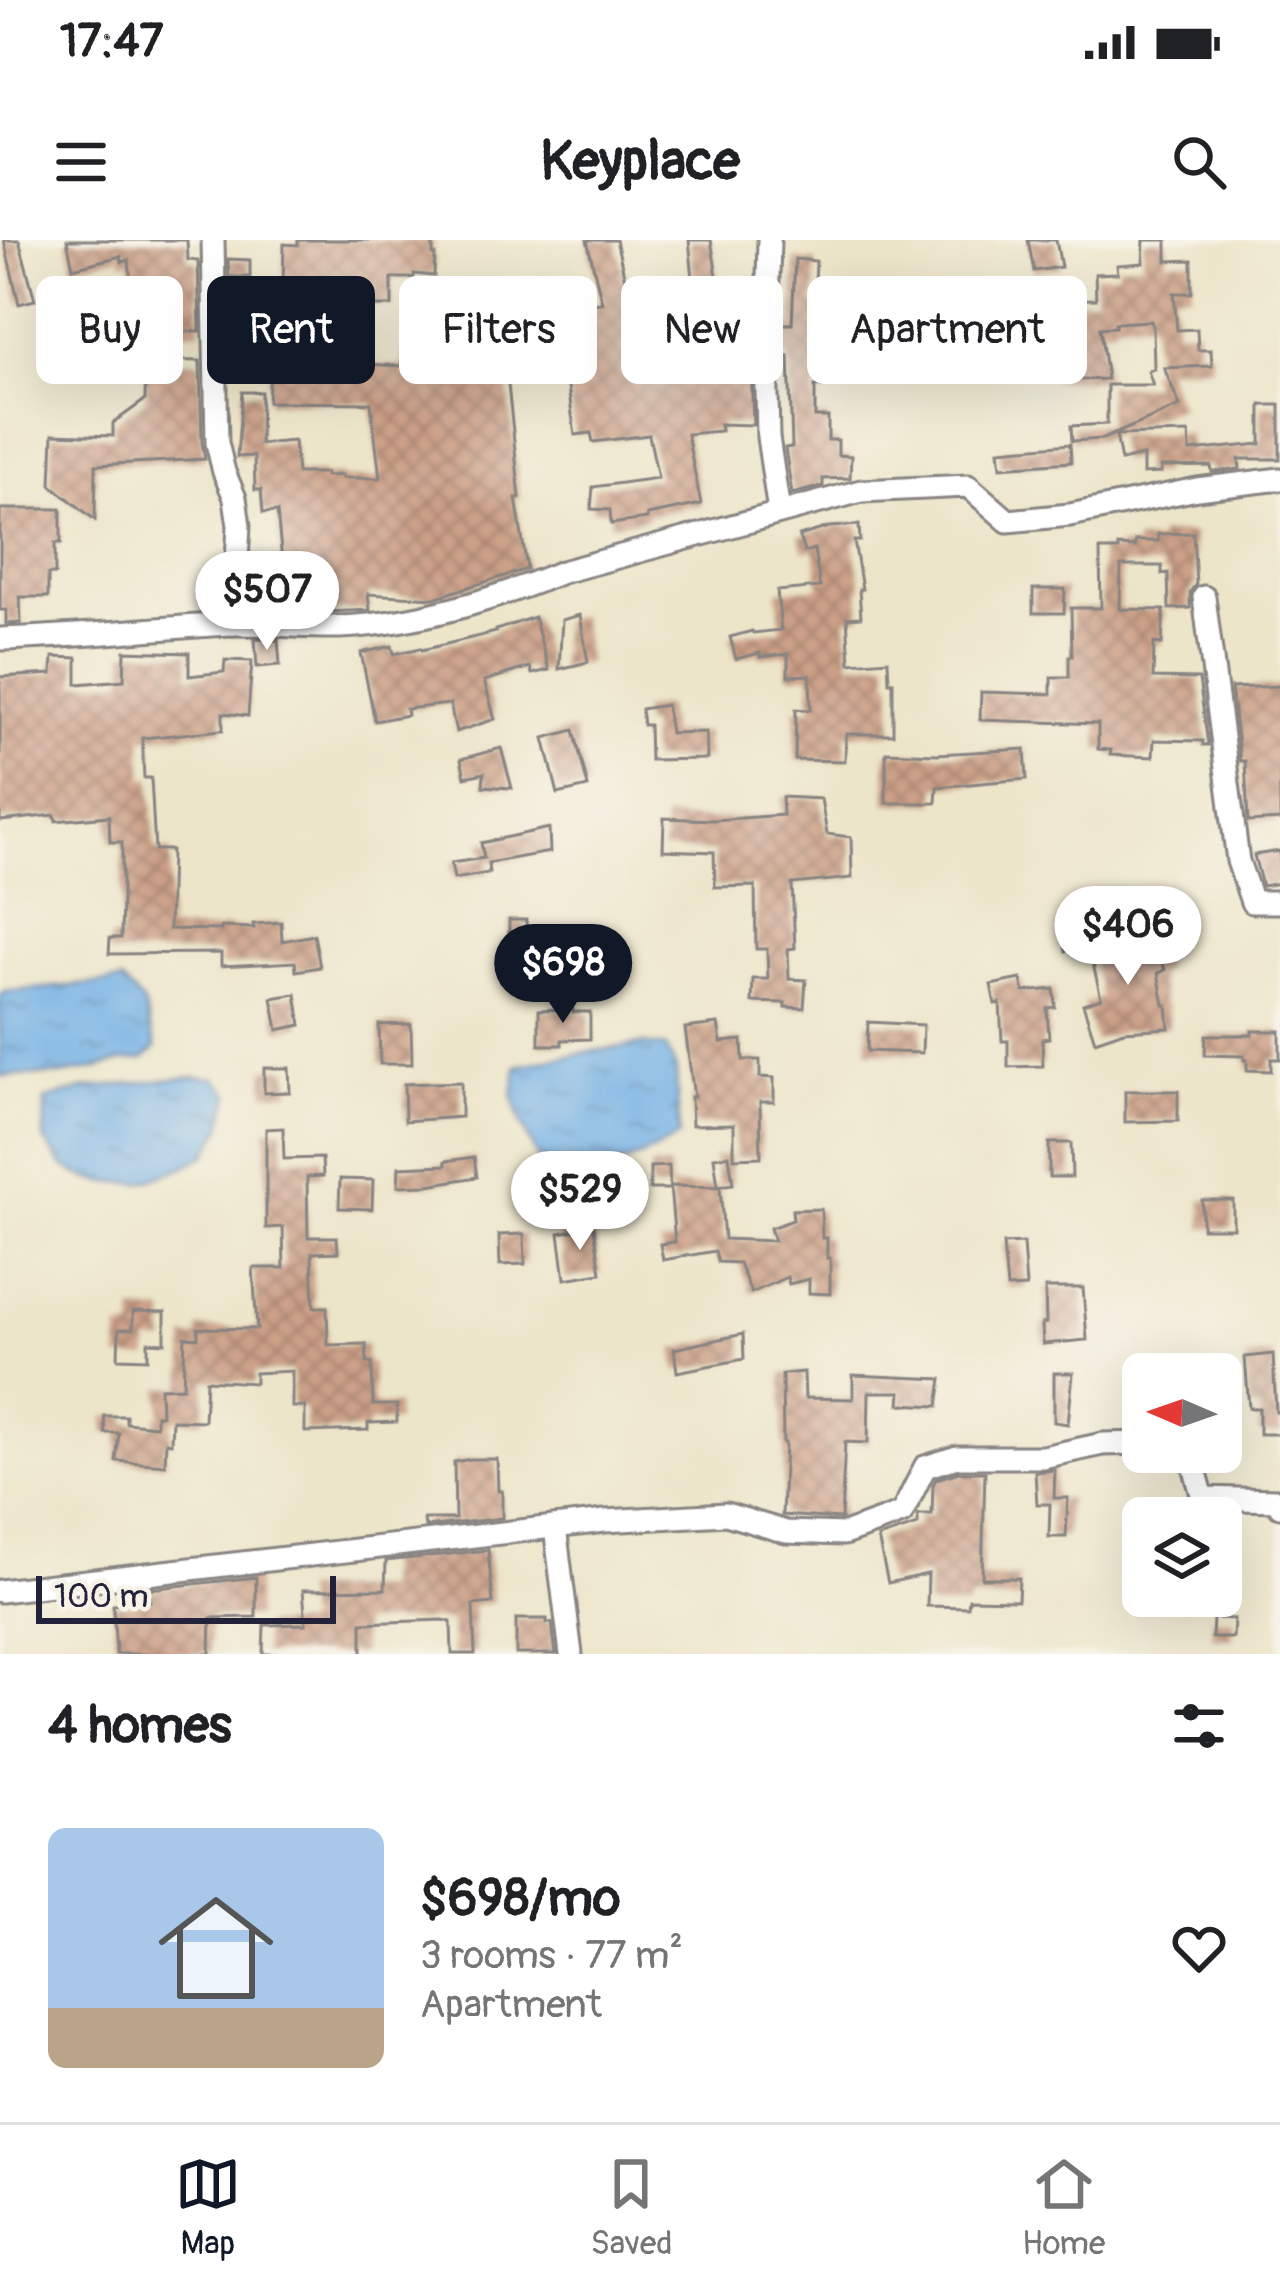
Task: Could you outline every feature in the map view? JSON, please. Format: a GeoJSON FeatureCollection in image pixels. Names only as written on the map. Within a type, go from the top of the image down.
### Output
{"type":"FeatureCollection","features":[{"type":"Feature","properties":{"kind":"street"},"geometry":{"type":"LineString","coordinates":[[213,240],[217,443],[236,498],[239,526],[233,624]]}},
{"type":"Feature","properties":{"kind":"street"},"geometry":{"type":"LineString","coordinates":[[769,240],[768,437],[779,512]]}},
{"type":"Feature","properties":{"kind":"street"},"geometry":{"type":"LineString","coordinates":[[0,639],[233,624],[340,627],[405,621],[518,590],[562,572],[862,491],[968,486],[1008,521],[1280,479]]}},
{"type":"Feature","properties":{"kind":"street"},"geometry":{"type":"LineString","coordinates":[[1204,597],[1238,860],[1252,902],[1280,902]]}},
{"type":"Feature","properties":{"kind":"street"},"geometry":{"type":"LineString","coordinates":[[0,1591],[605,1521],[726,1514],[786,1532],[844,1534],[902,1513],[925,1466],[958,1457],[1043,1457],[1122,1444]]}},
{"type":"Feature","properties":{"kind":"street"},"geometry":{"type":"LineString","coordinates":[[1196,1473],[1203,1498],[1277,1500],[1280,1506]]}},
{"type":"Feature","properties":{"kind":"street"},"geometry":{"type":"LineString","coordinates":[[555,1527],[571,1654]]}},
{"type":"Feature","properties":{"kind":"water"},"geometry":{"type":"Polygon","coordinates":[[[122,981],[143,1003],[156,1048],[143,1059],[59,1075],[0,1076],[3,992],[122,981]]]}},
{"type":"Feature","properties":{"kind":"water"},"geometry":{"type":"Polygon","coordinates":[[[643,1044],[666,1047],[676,1069],[679,1136],[601,1169],[575,1171],[537,1157],[513,1096],[517,1066],[643,1044]]]}},
{"type":"Feature","properties":{"kind":"water"},"geometry":{"type":"Polygon","coordinates":[[[215,1078],[230,1094],[222,1128],[206,1155],[182,1168],[141,1183],[85,1178],[62,1165],[44,1139],[45,1100],[82,1089],[215,1078]]]}},
{"type":"Feature","properties":{"kind":"building"},"geometry":{"type":"Polygon","coordinates":[[[4,240],[19,240],[35,300],[19,304],[4,240]]]}},
{"type":"Feature","properties":{"kind":"building"},"geometry":{"type":"Polygon","coordinates":[[[67,240],[187,240],[188,260],[198,261],[200,331],[183,332],[183,276],[130,276],[129,260],[122,262],[121,256],[73,268],[67,240]]]}},
{"type":"Feature","properties":{"kind":"building"},"geometry":{"type":"Polygon","coordinates":[[[298,240],[433,240],[434,276],[392,278],[392,306],[375,306],[375,276],[283,276],[284,244],[298,245],[298,240]]]}},
{"type":"Feature","properties":{"kind":"building"},"geometry":{"type":"Polygon","coordinates":[[[587,240],[616,240],[624,276],[621,384],[752,384],[753,425],[720,424],[721,431],[687,434],[701,504],[611,524],[610,510],[591,509],[593,487],[658,478],[649,435],[593,442],[591,433],[575,435],[568,384],[597,384],[597,303],[602,303],[587,240]]]}},
{"type":"Feature","properties":{"kind":"building"},"geometry":{"type":"Polygon","coordinates":[[[689,240],[711,240],[717,276],[693,276],[689,240]]]}},
{"type":"Feature","properties":{"kind":"building"},"geometry":{"type":"Polygon","coordinates":[[[1028,240],[1056,240],[1061,267],[1034,271],[1028,240]]]}},
{"type":"Feature","properties":{"kind":"building"},"geometry":{"type":"Polygon","coordinates":[[[1144,240],[1167,240],[1167,261],[1192,260],[1192,293],[1174,293],[1177,330],[1197,329],[1198,350],[1211,350],[1212,366],[1164,368],[1180,406],[1103,439],[1072,441],[1071,426],[1107,424],[1107,385],[1153,385],[1148,371],[1154,369],[1151,321],[1100,328],[1107,379],[1087,380],[1087,299],[1096,299],[1095,274],[1118,273],[1117,265],[1143,263],[1144,240]]]}},
{"type":"Feature","properties":{"kind":"building"},"geometry":{"type":"Polygon","coordinates":[[[228,259],[250,260],[250,276],[229,276],[228,259]]]}},
{"type":"Feature","properties":{"kind":"building"},"geometry":{"type":"Polygon","coordinates":[[[795,259],[816,261],[815,276],[807,276],[807,384],[822,384],[815,386],[815,417],[828,417],[828,440],[838,440],[838,455],[851,456],[850,478],[823,479],[823,486],[792,494],[785,448],[792,447],[789,356],[783,356],[783,324],[792,324],[795,259]]]}},
{"type":"Feature","properties":{"kind":"building"},"geometry":{"type":"Polygon","coordinates":[[[183,361],[200,361],[205,459],[96,465],[95,520],[51,485],[53,434],[113,436],[113,423],[145,400],[145,384],[183,384],[183,361]]]}},
{"type":"Feature","properties":{"kind":"building"},"geometry":{"type":"Polygon","coordinates":[[[375,365],[399,366],[399,384],[508,384],[520,498],[516,498],[527,569],[434,598],[368,594],[370,610],[252,609],[252,593],[285,589],[277,512],[263,513],[261,490],[255,490],[254,456],[237,457],[242,392],[261,392],[260,444],[294,441],[297,473],[380,478],[371,403],[268,402],[269,384],[375,384],[375,365]]]}},
{"type":"Feature","properties":{"kind":"building"},"geometry":{"type":"Polygon","coordinates":[[[1261,405],[1280,405],[1280,459],[1239,459],[1240,469],[1212,472],[1211,466],[1161,467],[1161,473],[1143,474],[1143,456],[1121,461],[1116,435],[1189,433],[1190,451],[1261,444],[1261,405]]]}},
{"type":"Feature","properties":{"kind":"building"},"geometry":{"type":"Polygon","coordinates":[[[1070,444],[1071,462],[1001,467],[999,450],[1070,444]]]}},
{"type":"Feature","properties":{"kind":"building"},"geometry":{"type":"Polygon","coordinates":[[[0,509],[61,509],[61,543],[55,543],[55,574],[48,574],[48,597],[20,597],[21,623],[6,624],[6,610],[0,610],[0,509]]]}},
{"type":"Feature","properties":{"kind":"building"},"geometry":{"type":"Polygon","coordinates":[[[859,525],[860,541],[854,541],[861,617],[847,618],[850,663],[888,660],[893,734],[846,734],[845,761],[795,760],[796,709],[811,710],[810,675],[788,676],[788,654],[760,657],[760,653],[736,659],[730,637],[781,630],[777,591],[820,587],[814,549],[804,552],[799,536],[859,525]]]}},
{"type":"Feature","properties":{"kind":"building"},"geometry":{"type":"Polygon","coordinates":[[[1193,533],[1196,584],[1190,592],[1190,608],[1169,609],[1168,573],[1162,574],[1162,566],[1121,566],[1120,609],[1164,610],[1162,644],[1154,643],[1153,678],[1199,679],[1208,745],[1154,740],[1153,757],[1110,755],[1111,750],[1098,749],[1098,724],[980,720],[981,692],[1051,694],[1051,677],[1069,677],[1071,608],[1101,608],[1100,550],[1158,541],[1158,534],[1193,533]]]}},
{"type":"Feature","properties":{"kind":"building"},"geometry":{"type":"Polygon","coordinates":[[[1033,589],[1065,589],[1064,613],[1033,613],[1033,589]]]}},
{"type":"Feature","properties":{"kind":"building"},"geometry":{"type":"Polygon","coordinates":[[[580,615],[588,662],[559,669],[562,620],[580,615]]]}},
{"type":"Feature","properties":{"kind":"building"},"geometry":{"type":"Polygon","coordinates":[[[534,617],[549,670],[532,674],[530,667],[484,681],[495,719],[456,732],[450,704],[406,709],[407,715],[375,721],[361,653],[392,646],[394,654],[422,650],[496,632],[534,617]]]}},
{"type":"Feature","properties":{"kind":"building"},"geometry":{"type":"Polygon","coordinates":[[[255,639],[278,640],[280,665],[257,667],[255,639]]]}},
{"type":"Feature","properties":{"kind":"building"},"geometry":{"type":"Polygon","coordinates":[[[125,651],[189,653],[189,676],[224,672],[225,660],[252,661],[248,716],[223,713],[223,730],[142,738],[144,778],[151,778],[155,850],[171,850],[169,929],[254,928],[253,924],[281,922],[282,941],[314,935],[320,967],[296,971],[295,962],[221,966],[221,953],[109,954],[110,938],[121,938],[122,842],[110,842],[109,816],[0,821],[0,677],[52,674],[53,657],[77,658],[77,684],[124,680],[125,651]]]}},
{"type":"Feature","properties":{"kind":"building"},"geometry":{"type":"Polygon","coordinates":[[[1280,686],[1280,820],[1248,822],[1245,761],[1240,761],[1231,688],[1280,686]]]}},
{"type":"Feature","properties":{"kind":"building"},"geometry":{"type":"Polygon","coordinates":[[[666,705],[670,733],[706,732],[707,759],[650,760],[649,725],[643,725],[641,709],[666,705]]]}},
{"type":"Feature","properties":{"kind":"building"},"geometry":{"type":"Polygon","coordinates":[[[574,730],[588,787],[558,794],[544,738],[574,730]]]}},
{"type":"Feature","properties":{"kind":"building"},"geometry":{"type":"Polygon","coordinates":[[[501,748],[512,788],[483,786],[484,773],[465,777],[461,759],[501,748]]]}},
{"type":"Feature","properties":{"kind":"building"},"geometry":{"type":"Polygon","coordinates":[[[1025,749],[1027,779],[937,787],[936,803],[886,803],[886,752],[1025,749]]]}},
{"type":"Feature","properties":{"kind":"building"},"geometry":{"type":"Polygon","coordinates":[[[782,797],[821,799],[827,834],[851,837],[852,878],[792,884],[795,948],[788,949],[789,979],[806,980],[804,1008],[752,1002],[753,979],[768,979],[767,949],[756,949],[755,886],[715,887],[714,852],[663,850],[664,818],[783,815],[782,797]]]}},
{"type":"Feature","properties":{"kind":"building"},"geometry":{"type":"Polygon","coordinates":[[[549,828],[550,852],[488,863],[489,873],[454,879],[451,863],[484,858],[481,843],[549,828]]]}},
{"type":"Feature","properties":{"kind":"building"},"geometry":{"type":"Polygon","coordinates":[[[1280,851],[1280,883],[1262,886],[1254,855],[1280,851]]]}},
{"type":"Feature","properties":{"kind":"building"},"geometry":{"type":"Polygon","coordinates":[[[509,920],[526,920],[527,945],[509,946],[509,920]]]}},
{"type":"Feature","properties":{"kind":"building"},"geometry":{"type":"Polygon","coordinates":[[[1079,922],[1085,946],[1066,951],[1060,927],[1079,922]]]}},
{"type":"Feature","properties":{"kind":"building"},"geometry":{"type":"Polygon","coordinates":[[[1152,932],[1165,970],[1158,973],[1169,1028],[1124,1031],[1095,1041],[1083,1004],[1101,998],[1090,951],[1152,932]]]}},
{"type":"Feature","properties":{"kind":"building"},"geometry":{"type":"Polygon","coordinates":[[[1021,979],[1024,992],[1054,989],[1055,1007],[1047,1008],[1049,1038],[1042,1039],[1043,1066],[1008,1067],[1008,1041],[1002,1041],[1000,1003],[995,1004],[991,985],[1021,979]]]}},
{"type":"Feature","properties":{"kind":"building"},"geometry":{"type":"Polygon","coordinates":[[[296,994],[301,1025],[278,1030],[272,998],[296,994]]]}},
{"type":"Feature","properties":{"kind":"building"},"geometry":{"type":"Polygon","coordinates":[[[539,1010],[590,1012],[590,1039],[539,1045],[539,1010]]]}},
{"type":"Feature","properties":{"kind":"building"},"geometry":{"type":"Polygon","coordinates":[[[868,1022],[923,1025],[922,1053],[867,1051],[868,1022]]]}},
{"type":"Feature","properties":{"kind":"building"},"geometry":{"type":"Polygon","coordinates":[[[411,1024],[412,1064],[380,1064],[379,1025],[411,1024]]]}},
{"type":"Feature","properties":{"kind":"building"},"geometry":{"type":"Polygon","coordinates":[[[718,1024],[721,1042],[742,1040],[743,1060],[760,1060],[760,1077],[774,1078],[774,1102],[760,1102],[761,1157],[734,1158],[734,1124],[692,1125],[694,1097],[685,1028],[718,1024]]]}},
{"type":"Feature","properties":{"kind":"building"},"geometry":{"type":"Polygon","coordinates":[[[1252,1031],[1280,1031],[1280,1059],[1271,1059],[1271,1071],[1247,1070],[1244,1056],[1205,1055],[1206,1035],[1252,1035],[1252,1031]]]}},
{"type":"Feature","properties":{"kind":"building"},"geometry":{"type":"Polygon","coordinates":[[[264,1068],[289,1068],[290,1092],[264,1093],[264,1068]]]}},
{"type":"Feature","properties":{"kind":"building"},"geometry":{"type":"Polygon","coordinates":[[[461,1082],[461,1117],[405,1121],[404,1084],[461,1082]]]}},
{"type":"Feature","properties":{"kind":"building"},"geometry":{"type":"Polygon","coordinates":[[[1125,1091],[1178,1091],[1178,1121],[1125,1122],[1125,1091]]]}},
{"type":"Feature","properties":{"kind":"building"},"geometry":{"type":"Polygon","coordinates":[[[283,1128],[284,1159],[322,1158],[323,1176],[307,1177],[308,1237],[337,1237],[338,1252],[312,1253],[314,1307],[327,1307],[328,1345],[366,1344],[367,1363],[372,1363],[373,1405],[397,1405],[397,1422],[368,1423],[368,1430],[305,1432],[305,1407],[292,1407],[292,1371],[255,1373],[255,1383],[206,1380],[204,1421],[172,1420],[165,1465],[116,1461],[119,1433],[105,1433],[104,1416],[126,1416],[126,1423],[156,1426],[156,1415],[161,1415],[160,1388],[183,1387],[185,1337],[198,1338],[198,1328],[257,1329],[253,1268],[284,1268],[283,1227],[266,1228],[266,1129],[283,1128]]]}},
{"type":"Feature","properties":{"kind":"building"},"geometry":{"type":"Polygon","coordinates":[[[1049,1143],[1071,1143],[1072,1177],[1049,1177],[1049,1143]]]}},
{"type":"Feature","properties":{"kind":"building"},"geometry":{"type":"Polygon","coordinates":[[[729,1155],[733,1184],[718,1186],[714,1157],[729,1155]]]}},
{"type":"Feature","properties":{"kind":"building"},"geometry":{"type":"Polygon","coordinates":[[[474,1157],[477,1177],[398,1186],[399,1167],[446,1165],[446,1161],[474,1157]]]}},
{"type":"Feature","properties":{"kind":"building"},"geometry":{"type":"Polygon","coordinates":[[[669,1166],[670,1189],[650,1189],[650,1167],[669,1166]]]}},
{"type":"Feature","properties":{"kind":"building"},"geometry":{"type":"Polygon","coordinates":[[[340,1179],[373,1180],[372,1209],[339,1208],[340,1179]]]}},
{"type":"Feature","properties":{"kind":"building"},"geometry":{"type":"Polygon","coordinates":[[[670,1186],[720,1187],[724,1239],[774,1241],[770,1228],[793,1220],[792,1210],[821,1209],[822,1238],[827,1238],[830,1258],[830,1294],[809,1293],[809,1279],[789,1284],[787,1277],[751,1293],[739,1263],[718,1262],[715,1251],[663,1260],[660,1244],[675,1242],[670,1186]]]}},
{"type":"Feature","properties":{"kind":"building"},"geometry":{"type":"Polygon","coordinates":[[[1202,1200],[1233,1200],[1233,1228],[1202,1228],[1202,1200]]]}},
{"type":"Feature","properties":{"kind":"building"},"geometry":{"type":"Polygon","coordinates":[[[594,1227],[601,1273],[565,1279],[559,1233],[594,1227]]]}},
{"type":"Feature","properties":{"kind":"building"},"geometry":{"type":"Polygon","coordinates":[[[524,1234],[525,1264],[500,1265],[499,1235],[524,1234]]]}},
{"type":"Feature","properties":{"kind":"building"},"geometry":{"type":"Polygon","coordinates":[[[1023,1243],[1026,1287],[1007,1288],[1003,1244],[1023,1243]]]}},
{"type":"Feature","properties":{"kind":"building"},"geometry":{"type":"Polygon","coordinates":[[[1045,1288],[1083,1288],[1087,1340],[1043,1344],[1045,1288]]]}},
{"type":"Feature","properties":{"kind":"building"},"geometry":{"type":"Polygon","coordinates":[[[133,1311],[165,1312],[165,1343],[148,1342],[148,1359],[118,1358],[119,1329],[133,1329],[133,1311]]]}},
{"type":"Feature","properties":{"kind":"building"},"geometry":{"type":"Polygon","coordinates":[[[743,1334],[744,1359],[677,1372],[674,1349],[743,1334]]]}},
{"type":"Feature","properties":{"kind":"building"},"geometry":{"type":"Polygon","coordinates":[[[1273,1354],[1280,1434],[1259,1434],[1259,1408],[1249,1408],[1245,1357],[1273,1354]]]}},
{"type":"Feature","properties":{"kind":"building"},"geometry":{"type":"Polygon","coordinates":[[[804,1372],[805,1398],[853,1399],[853,1375],[942,1379],[938,1406],[900,1404],[901,1392],[869,1392],[868,1443],[845,1442],[841,1519],[782,1515],[782,1374],[804,1372]]]}},
{"type":"Feature","properties":{"kind":"building"},"geometry":{"type":"Polygon","coordinates":[[[1054,1373],[1073,1373],[1068,1424],[1054,1422],[1054,1373]]]}},
{"type":"Feature","properties":{"kind":"building"},"geometry":{"type":"Polygon","coordinates":[[[497,1459],[502,1518],[425,1527],[424,1519],[455,1519],[454,1462],[497,1459]]]}},
{"type":"Feature","properties":{"kind":"building"},"geometry":{"type":"Polygon","coordinates":[[[1055,1470],[1054,1498],[1068,1498],[1066,1537],[1049,1537],[1050,1504],[1037,1504],[1035,1472],[1055,1470]]]}},
{"type":"Feature","properties":{"kind":"building"},"geometry":{"type":"Polygon","coordinates":[[[959,1472],[985,1472],[982,1578],[1019,1578],[1018,1600],[969,1599],[968,1607],[927,1606],[928,1574],[888,1583],[878,1538],[918,1525],[918,1515],[932,1515],[936,1479],[959,1472]]]}},
{"type":"Feature","properties":{"kind":"building"},"geometry":{"type":"Polygon","coordinates":[[[488,1550],[493,1603],[473,1605],[475,1654],[452,1654],[451,1622],[443,1620],[362,1623],[362,1654],[263,1654],[264,1625],[306,1624],[303,1590],[385,1589],[386,1561],[488,1550]]]}},
{"type":"Feature","properties":{"kind":"building"},"geometry":{"type":"Polygon","coordinates":[[[256,1577],[256,1617],[211,1618],[210,1654],[116,1654],[113,1605],[150,1601],[149,1589],[256,1577]]]}},
{"type":"Feature","properties":{"kind":"building"},"geometry":{"type":"Polygon","coordinates":[[[1213,1618],[1234,1619],[1233,1638],[1212,1638],[1213,1618]]]}},
{"type":"Feature","properties":{"kind":"building"},"geometry":{"type":"Polygon","coordinates":[[[516,1619],[552,1623],[556,1654],[516,1654],[516,1619]]]}}]}
